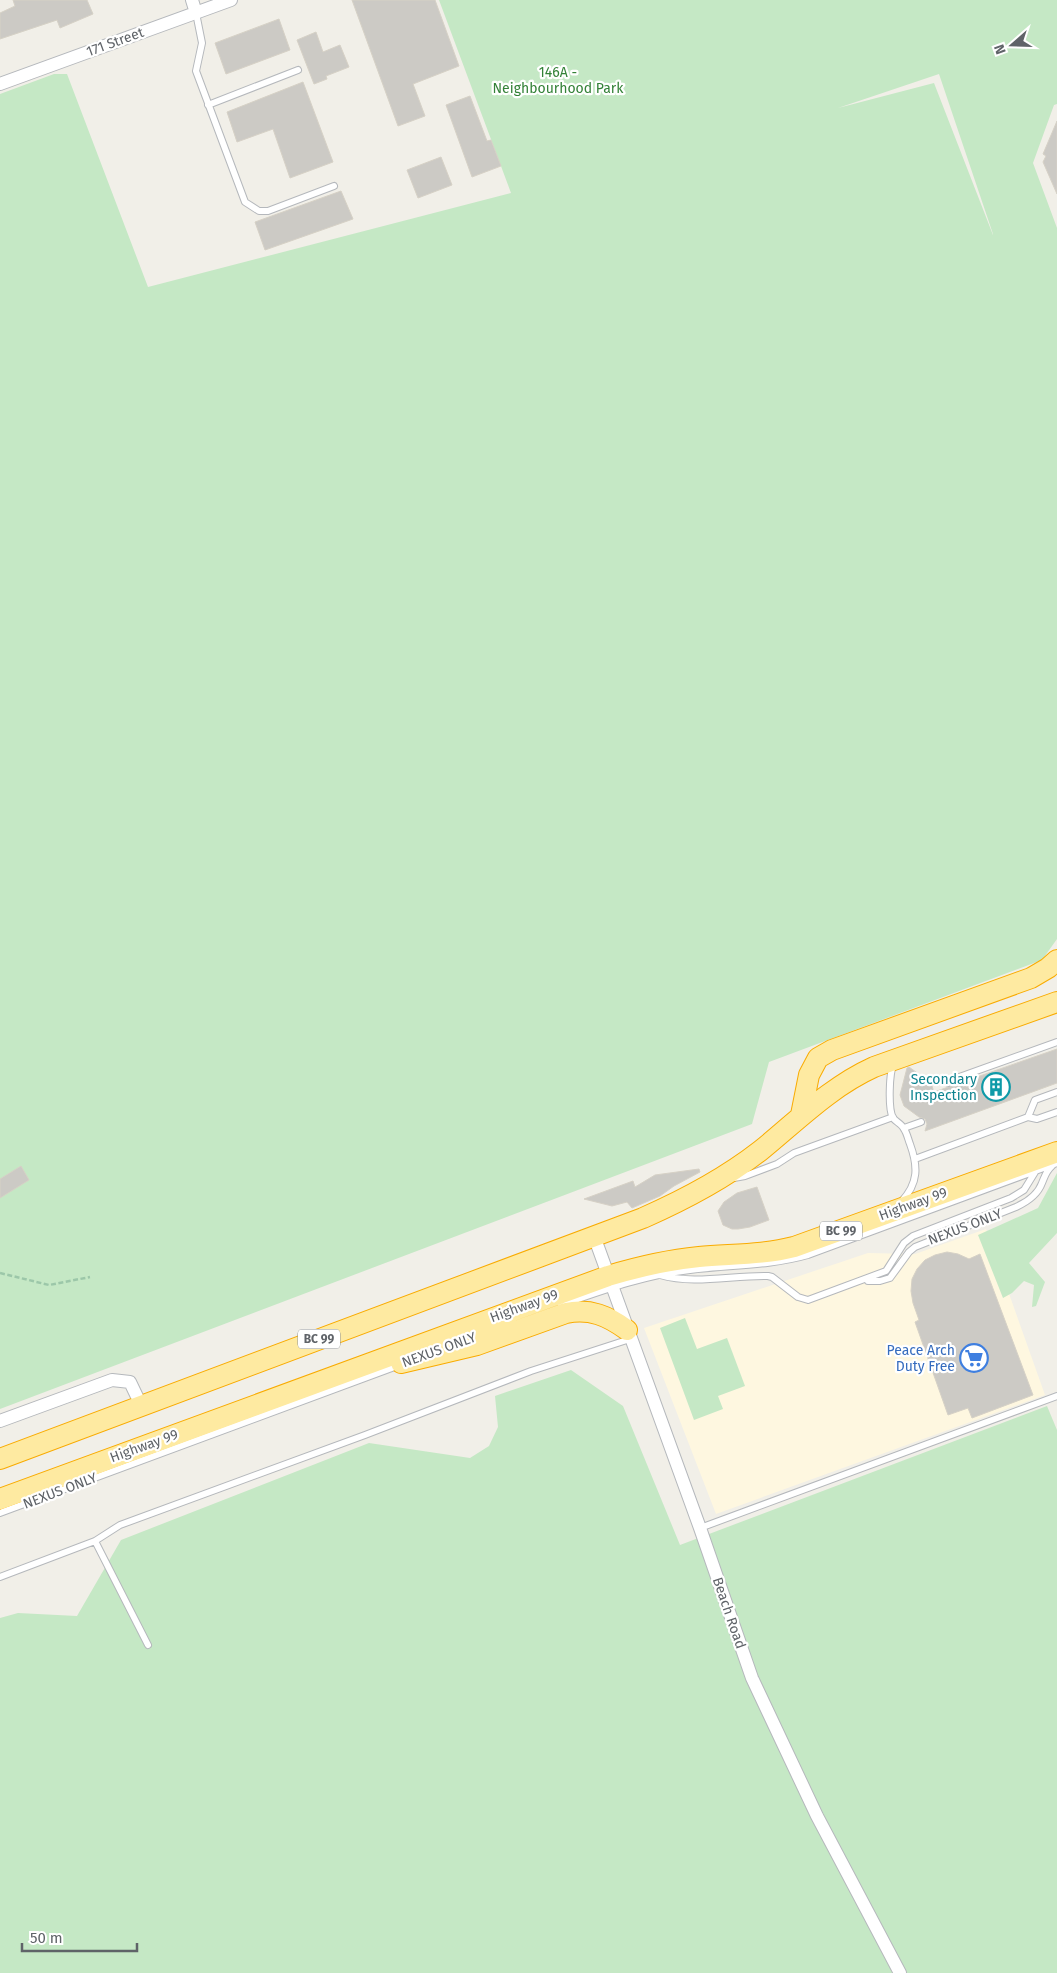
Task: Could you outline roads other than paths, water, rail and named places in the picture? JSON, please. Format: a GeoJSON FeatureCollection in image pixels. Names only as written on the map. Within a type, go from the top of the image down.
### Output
{"type":"FeatureCollection","features":[{"type":"Feature","properties":{"kind":"highway"},"geometry":{"type":"LineString","coordinates":[[802,1115],[808,1075],[818,1058],[832,1050],[1031,978],[1057,960]]}},
{"type":"Feature","properties":{"kind":"highway","name":"BC 99"},"geometry":{"type":"LineString","coordinates":[[0,1459],[662,1210],[716,1181],[759,1151],[827,1094],[853,1078],[898,1059],[1057,1002]]}},
{"type":"Feature","properties":{"kind":"highway","name":"Highway 99"},"geometry":{"type":"LineString","coordinates":[[0,1499],[319,1382],[610,1282],[629,1270],[681,1259],[782,1250],[1051,1161]]}},
{"type":"Feature","properties":{"kind":"highway"},"geometry":{"type":"LineString","coordinates":[[319,1382],[477,1345],[579,1310],[602,1315],[614,1321],[629,1334]]}},
{"type":"Feature","properties":{"kind":"street"},"geometry":{"type":"LineString","coordinates":[[192,0],[196,12]]}},
{"type":"Feature","properties":{"kind":"street","name":"171 Street"},"geometry":{"type":"LineString","coordinates":[[0,84],[231,0]]}},
{"type":"Feature","properties":{"kind":"street","name":"Beach Road"},"geometry":{"type":"LineString","coordinates":[[594,1236],[700,1528],[752,1678],[817,1816],[900,1973]]}},
{"type":"Feature","properties":{"kind":"street"},"geometry":{"type":"LineString","coordinates":[[0,1421],[112,1380],[130,1382],[141,1406]]}},
{"type":"Feature","properties":{"kind":"lane"},"geometry":{"type":"LineString","coordinates":[[196,12],[202,42],[196,71],[245,202],[259,211],[268,211],[334,186]]}},
{"type":"Feature","properties":{"kind":"lane"},"geometry":{"type":"LineString","coordinates":[[208,105],[298,70]]}},
{"type":"Feature","properties":{"kind":"lane"},"geometry":{"type":"LineString","coordinates":[[948,1083],[951,1080],[1057,1042]]}},
{"type":"Feature","properties":{"kind":"lane"},"geometry":{"type":"LineString","coordinates":[[887,1214],[898,1206],[908,1193],[916,1171],[915,1159],[904,1128],[893,1117],[890,1109],[891,1070],[898,1059]]}},
{"type":"Feature","properties":{"kind":"lane"},"geometry":{"type":"LineString","coordinates":[[1028,1117],[1035,1100],[1057,1092]]}},
{"type":"Feature","properties":{"kind":"lane"},"geometry":{"type":"LineString","coordinates":[[915,1159],[1028,1117],[1037,1119],[1057,1112]]}},
{"type":"Feature","properties":{"kind":"lane"},"geometry":{"type":"LineString","coordinates":[[716,1181],[745,1176],[777,1164],[794,1153],[893,1117]]}},
{"type":"Feature","properties":{"kind":"lane"},"geometry":{"type":"LineString","coordinates":[[904,1128],[921,1122]]}},
{"type":"Feature","properties":{"kind":"lane"},"geometry":{"type":"LineString","coordinates":[[629,1270],[674,1280],[768,1276],[798,1296],[808,1300],[886,1271],[908,1239],[1011,1198],[1024,1190],[1051,1161]]}},
{"type":"Feature","properties":{"kind":"lane","name":"NEXUS ONLY"},"geometry":{"type":"LineString","coordinates":[[558,1307],[610,1282],[707,1268],[765,1264],[794,1259],[1051,1161]]}},
{"type":"Feature","properties":{"kind":"lane","name":"NEXUS ONLY"},"geometry":{"type":"LineString","coordinates":[[868,1281],[880,1281],[890,1278],[909,1252],[915,1247],[1028,1201],[1040,1188],[1051,1161]]}},
{"type":"Feature","properties":{"kind":"lane"},"geometry":{"type":"LineString","coordinates":[[0,1577],[95,1541],[120,1526],[629,1334]]}},
{"type":"Feature","properties":{"kind":"lane","name":"NEXUS ONLY"},"geometry":{"type":"LineString","coordinates":[[0,1514],[467,1340]]}},
{"type":"Feature","properties":{"kind":"lane"},"geometry":{"type":"LineString","coordinates":[[700,1528],[1057,1396]]}},
{"type":"Feature","properties":{"kind":"lane"},"geometry":{"type":"LineString","coordinates":[[95,1541],[148,1645]]}},
{"type":"Feature","properties":{"kind":"place","name":"Secondary Inspection"},"geometry":{"type":"Point","coordinates":[996,1087]}},
{"type":"Feature","properties":{"kind":"place","name":"Peace Arch Duty Free"},"geometry":{"type":"Point","coordinates":[974,1358]}},
{"type":"Feature","properties":{"kind":"park label","name":"146A - Neighbourhood Park"},"geometry":{"type":"Point","coordinates":[558,80]}}]}
